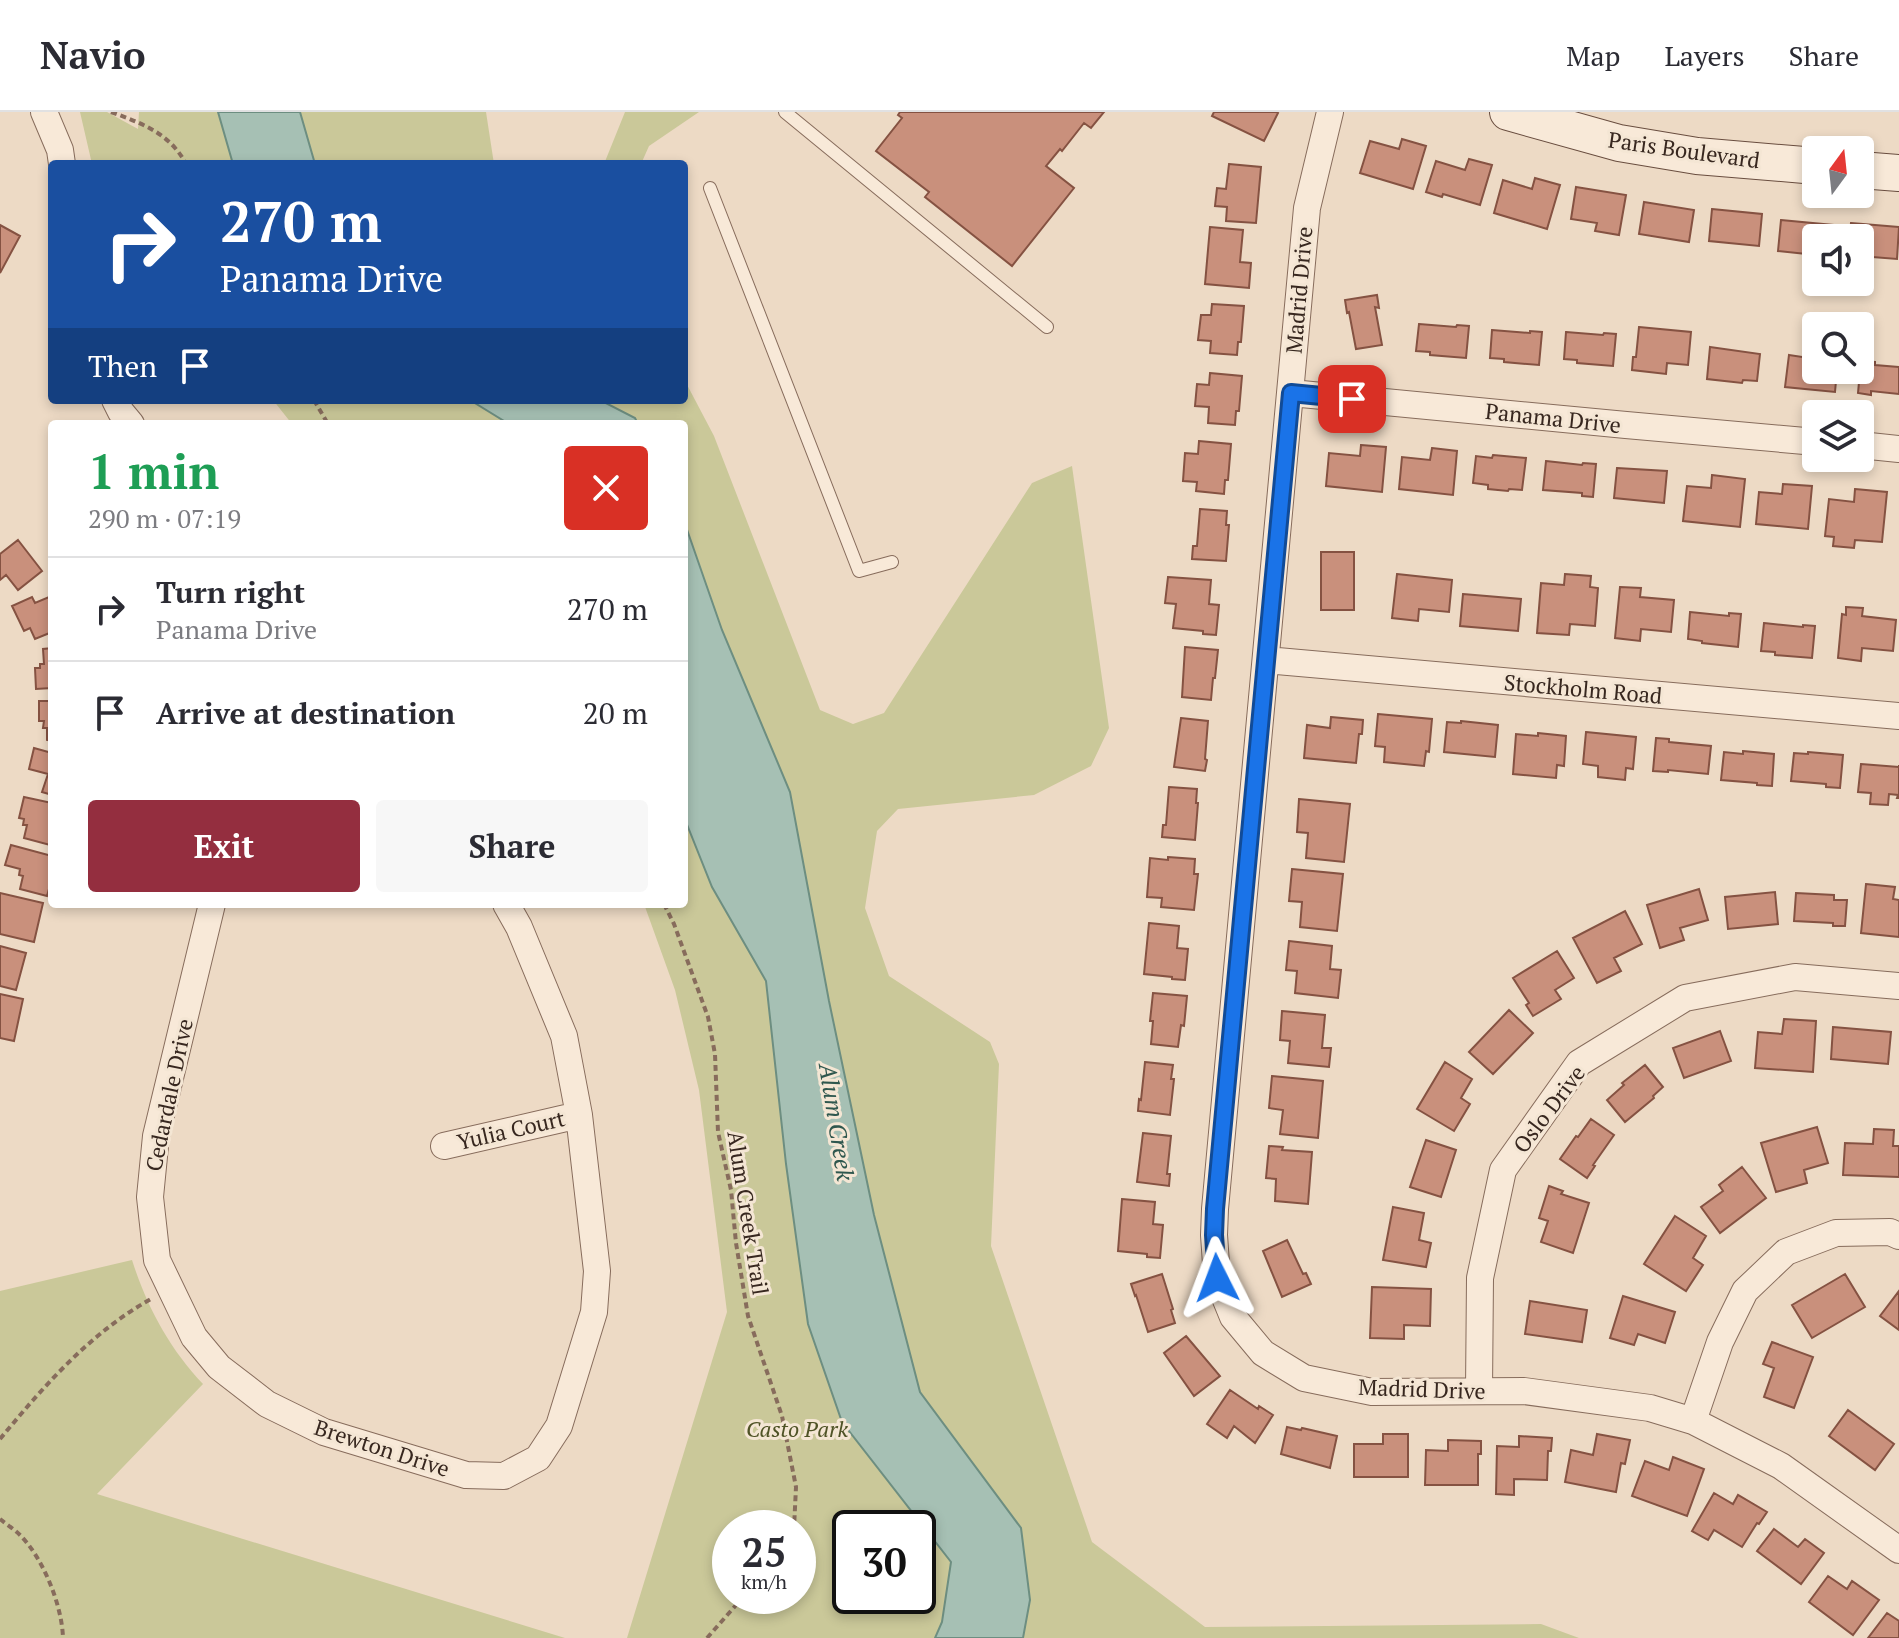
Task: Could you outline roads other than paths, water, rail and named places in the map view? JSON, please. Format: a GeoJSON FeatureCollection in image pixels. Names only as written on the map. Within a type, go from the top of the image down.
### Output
{"type":"FeatureCollection","features":[{"type":"Feature","properties":{"kind":"street"},"geometry":{"type":"LineString","coordinates":[[44,112],[61,160]]}},
{"type":"Feature","properties":{"kind":"street","name":"Madrid Drive"},"geometry":{"type":"LineString","coordinates":[[1330,112],[1307,208],[1215,1209],[1217,1278],[1233,1317],[1263,1353],[1304,1378],[1372,1392],[1524,1391],[1650,1408],[1693,1421],[1781,1466],[1899,1550]]}},
{"type":"Feature","properties":{"kind":"street","name":"Paris Boulevard"},"geometry":{"type":"LineString","coordinates":[[1508,112],[1619,143],[1697,156],[1802,165]]}},
{"type":"Feature","properties":{"kind":"street"},"geometry":{"type":"LineString","coordinates":[[1874,171],[1899,173]]}},
{"type":"Feature","properties":{"kind":"street","name":"Panama Drive"},"geometry":{"type":"LineString","coordinates":[[1291,393],[1802,441]]}},
{"type":"Feature","properties":{"kind":"street"},"geometry":{"type":"LineString","coordinates":[[1874,446],[1899,449]]}},
{"type":"Feature","properties":{"kind":"street","name":"Stockholm Road"},"geometry":{"type":"LineString","coordinates":[[1266,660],[1899,716]]}},
{"type":"Feature","properties":{"kind":"street","name":"Cedardale Drive"},"geometry":{"type":"LineString","coordinates":[[211,908],[156,1136],[150,1197],[157,1260],[194,1337],[219,1367]]}},
{"type":"Feature","properties":{"kind":"street","name":"Brewton Drive"},"geometry":{"type":"LineString","coordinates":[[219,1367],[267,1404],[324,1432],[466,1475],[504,1476],[538,1458],[559,1426],[594,1312],[597,1271],[579,1115],[564,1036],[508,908]]}},
{"type":"Feature","properties":{"kind":"street","name":"Oslo Drive"},"geometry":{"type":"LineString","coordinates":[[1479,1390],[1480,1278],[1503,1170],[1579,1063],[1685,998],[1795,977],[1899,986]]}},
{"type":"Feature","properties":{"kind":"street","name":"Yulia Court"},"geometry":{"type":"LineString","coordinates":[[444,1146],[579,1115]]}},
{"type":"Feature","properties":{"kind":"street"},"geometry":{"type":"LineString","coordinates":[[1693,1421],[1720,1342],[1745,1291],[1786,1252],[1836,1233],[1890,1232],[1899,1236]]}},
{"type":"Feature","properties":{"kind":"lane"},"geometry":{"type":"LineString","coordinates":[[785,112],[1047,327]]}},
{"type":"Feature","properties":{"kind":"lane"},"geometry":{"type":"LineString","coordinates":[[710,188],[859,571],[892,562]]}},
{"type":"Feature","properties":{"kind":"water"},"geometry":{"type":"Polygon","coordinates":[[[218,112],[300,112],[314,160],[232,160],[218,112]]]}},
{"type":"Feature","properties":{"kind":"water"},"geometry":{"type":"Polygon","coordinates":[[[476,404],[608,404],[636,420],[502,420],[476,404]]]}},
{"type":"Feature","properties":{"kind":"water","name":"Alum Creek"},"geometry":{"type":"Polygon","coordinates":[[[688,532],[722,630],[790,792],[829,1001],[874,1215],[920,1392],[1021,1528],[1030,1600],[1023,1638],[935,1638],[942,1622],[951,1562],[936,1543],[936,1510],[911,1510],[842,1422],[808,1324],[766,981],[712,887],[688,827],[688,532]]]}},
{"type":"Feature","properties":{"kind":"park label","name":"Casto Park"},"geometry":{"type":"Point","coordinates":[797,1429]}}]}
